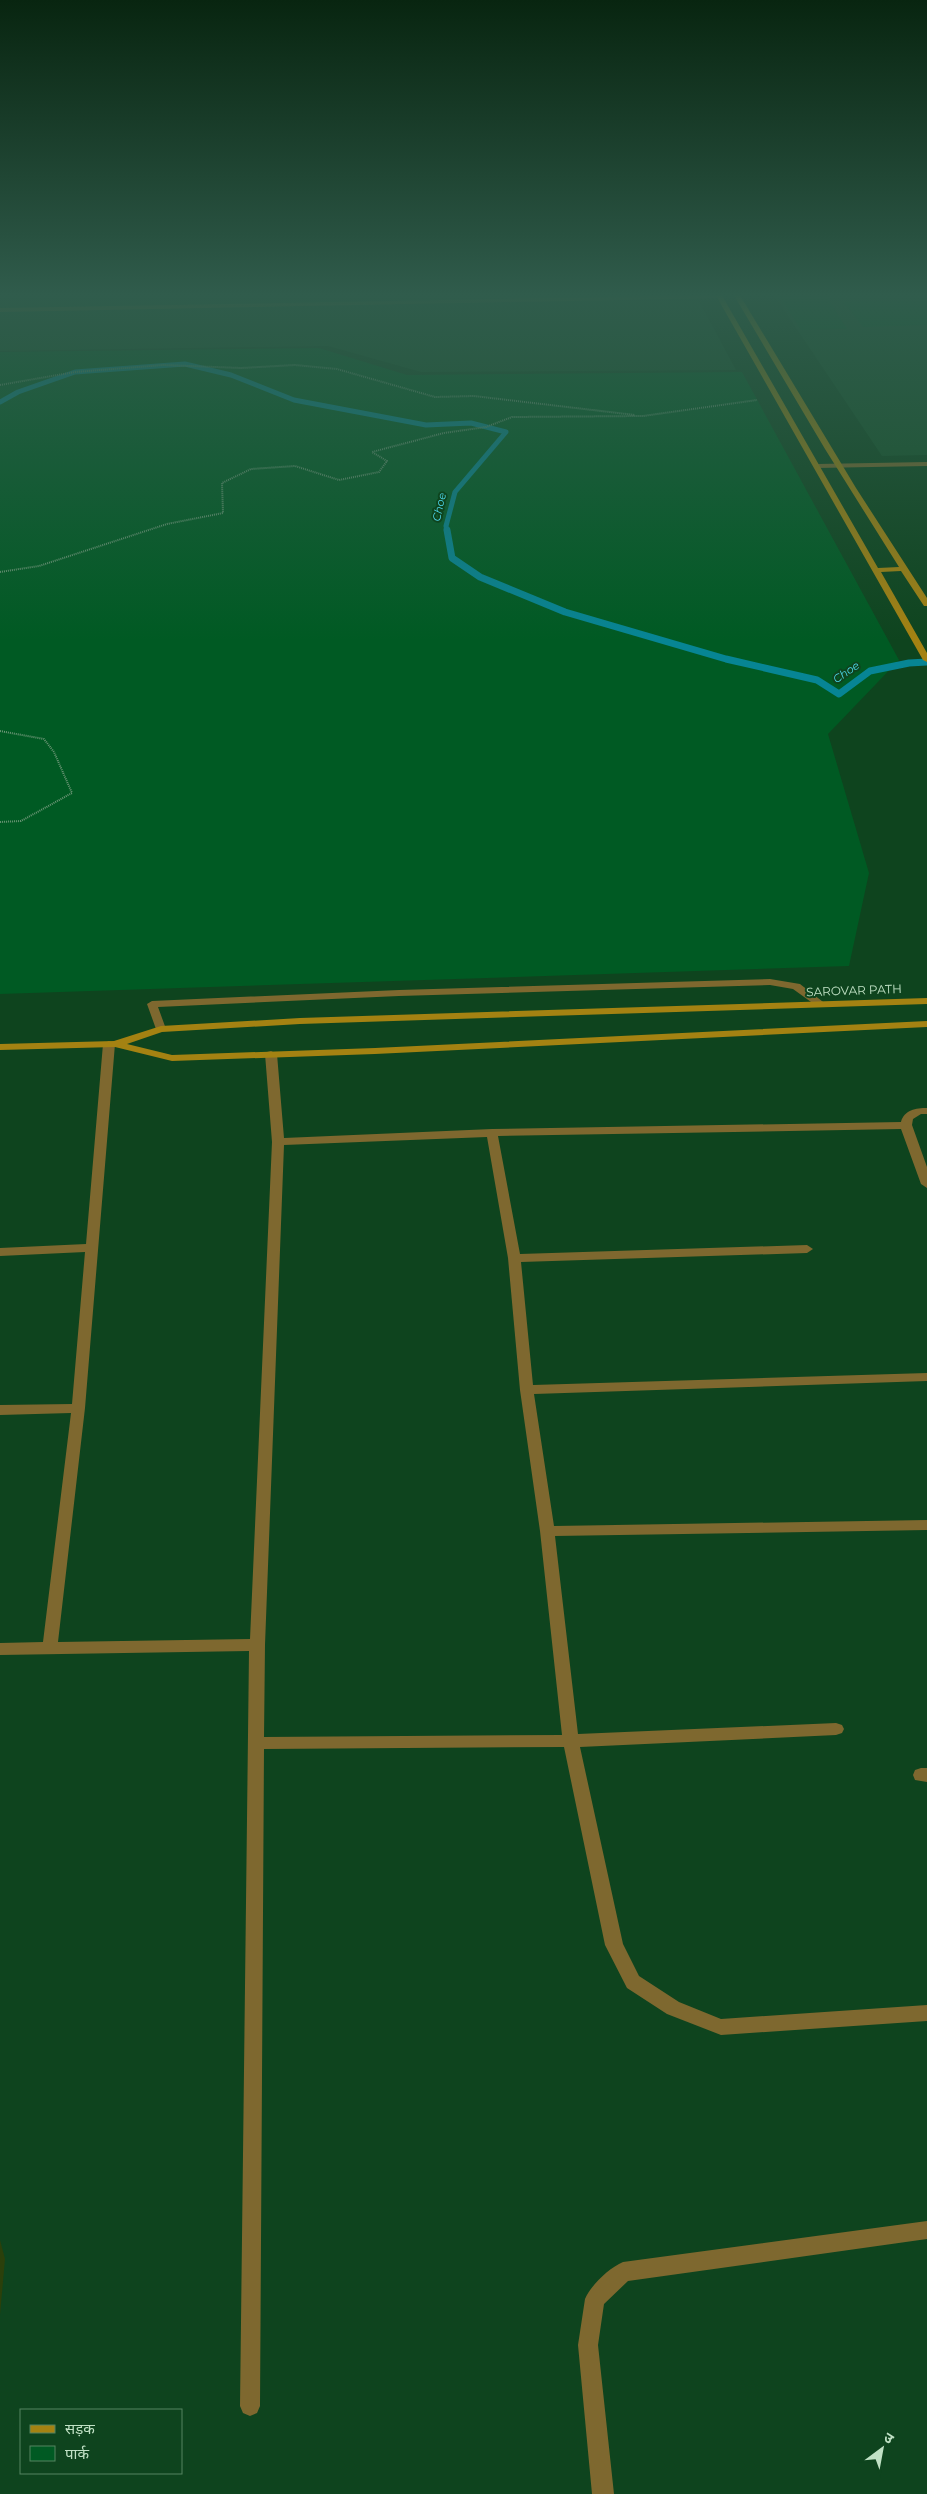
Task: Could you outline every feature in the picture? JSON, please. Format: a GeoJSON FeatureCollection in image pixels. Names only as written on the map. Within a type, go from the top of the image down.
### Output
{"type":"FeatureCollection","features":[{"type":"Feature","properties":{"kind":"main road"},"geometry":{"type":"LineString","coordinates":[[784,408],[927,660]]}},
{"type":"Feature","properties":{"kind":"main road"},"geometry":{"type":"LineString","coordinates":[[803,408],[837,466],[927,604]]}},
{"type":"Feature","properties":{"kind":"main road"},"geometry":{"type":"LineString","coordinates":[[876,570],[903,569]]}},
{"type":"Feature","properties":{"kind":"main road","name":"SAROVAR PATH"},"geometry":{"type":"LineString","coordinates":[[112,1044],[161,1029],[300,1021],[927,1001]]}},
{"type":"Feature","properties":{"kind":"main road"},"geometry":{"type":"LineString","coordinates":[[0,1047],[112,1044],[172,1058],[375,1052],[795,1029],[927,1024]]}},
{"type":"Feature","properties":{"kind":"street"},"geometry":{"type":"LineString","coordinates":[[817,466],[927,464]]}},
{"type":"Feature","properties":{"kind":"street"},"geometry":{"type":"LineString","coordinates":[[161,1029],[152,1004],[399,993],[770,982],[796,986],[822,1005]]}},
{"type":"Feature","properties":{"kind":"street"},"geometry":{"type":"LineString","coordinates":[[50,1648],[78,1408],[112,1044]]}},
{"type":"Feature","properties":{"kind":"street"},"geometry":{"type":"LineString","coordinates":[[250,2406],[258,1743],[257,1645],[278,1142],[271,1054]]}},
{"type":"Feature","properties":{"kind":"street"},"geometry":{"type":"LineString","coordinates":[[927,1111],[919,1111],[908,1117],[906,1125],[927,1184]]}},
{"type":"Feature","properties":{"kind":"street"},"geometry":{"type":"LineString","coordinates":[[278,1142],[492,1133],[906,1125]]}},
{"type":"Feature","properties":{"kind":"street"},"geometry":{"type":"LineString","coordinates":[[492,1133],[514,1258],[527,1390],[547,1531],[571,1741],[614,1945],[633,1982],[673,2008],[721,2027],[927,2013]]}},
{"type":"Feature","properties":{"kind":"street"},"geometry":{"type":"LineString","coordinates":[[0,1252],[92,1248]]}},
{"type":"Feature","properties":{"kind":"street"},"geometry":{"type":"LineString","coordinates":[[514,1258],[807,1249]]}},
{"type":"Feature","properties":{"kind":"street"},"geometry":{"type":"LineString","coordinates":[[527,1390],[927,1376]]}},
{"type":"Feature","properties":{"kind":"street"},"geometry":{"type":"LineString","coordinates":[[0,1410],[78,1408]]}},
{"type":"Feature","properties":{"kind":"street"},"geometry":{"type":"LineString","coordinates":[[547,1531],[927,1526]]}},
{"type":"Feature","properties":{"kind":"street"},"geometry":{"type":"LineString","coordinates":[[0,1649],[257,1645]]}},
{"type":"Feature","properties":{"kind":"street"},"geometry":{"type":"LineString","coordinates":[[258,1743],[571,1741],[836,1729]]}},
{"type":"Feature","properties":{"kind":"street"},"geometry":{"type":"LineString","coordinates":[[603,2494],[588,2345],[595,2299],[623,2272],[927,2230]]}},
{"type":"Feature","properties":{"kind":"path"},"geometry":{"type":"LineString","coordinates":[[589,408],[643,416]]}},
{"type":"Feature","properties":{"kind":"path"},"geometry":{"type":"LineString","coordinates":[[0,572],[39,566],[167,524],[223,513],[222,483],[251,469],[295,466],[339,480],[380,472],[387,460],[372,452],[444,433],[486,427],[512,418],[565,415],[643,416],[697,408]]}},
{"type":"Feature","properties":{"kind":"path"},"geometry":{"type":"LineString","coordinates":[[0,731],[44,739],[54,752],[72,793],[21,822],[0,822]]}},
{"type":"Feature","properties":{"kind":"shaded area"},"geometry":{"type":"Polygon","coordinates":[[[850,408],[927,408],[927,455],[882,456],[850,408]]]}},
{"type":"Feature","properties":{"kind":"green space"},"geometry":{"type":"Polygon","coordinates":[[[0,408],[762,408],[899,660],[828,734],[869,873],[849,966],[0,994],[0,408]]]}},
{"type":"Feature","properties":{"kind":"waterway","name":"Choe"},"geometry":{"type":"LineString","coordinates":[[338,408],[426,425],[471,423],[506,432],[455,492],[446,526],[447,531]]}},
{"type":"Feature","properties":{"kind":"waterway","name":"Choe"},"geometry":{"type":"LineString","coordinates":[[447,530],[452,558],[480,577],[565,612],[726,659],[817,680],[839,694],[870,671],[909,663],[927,662]]}}]}
